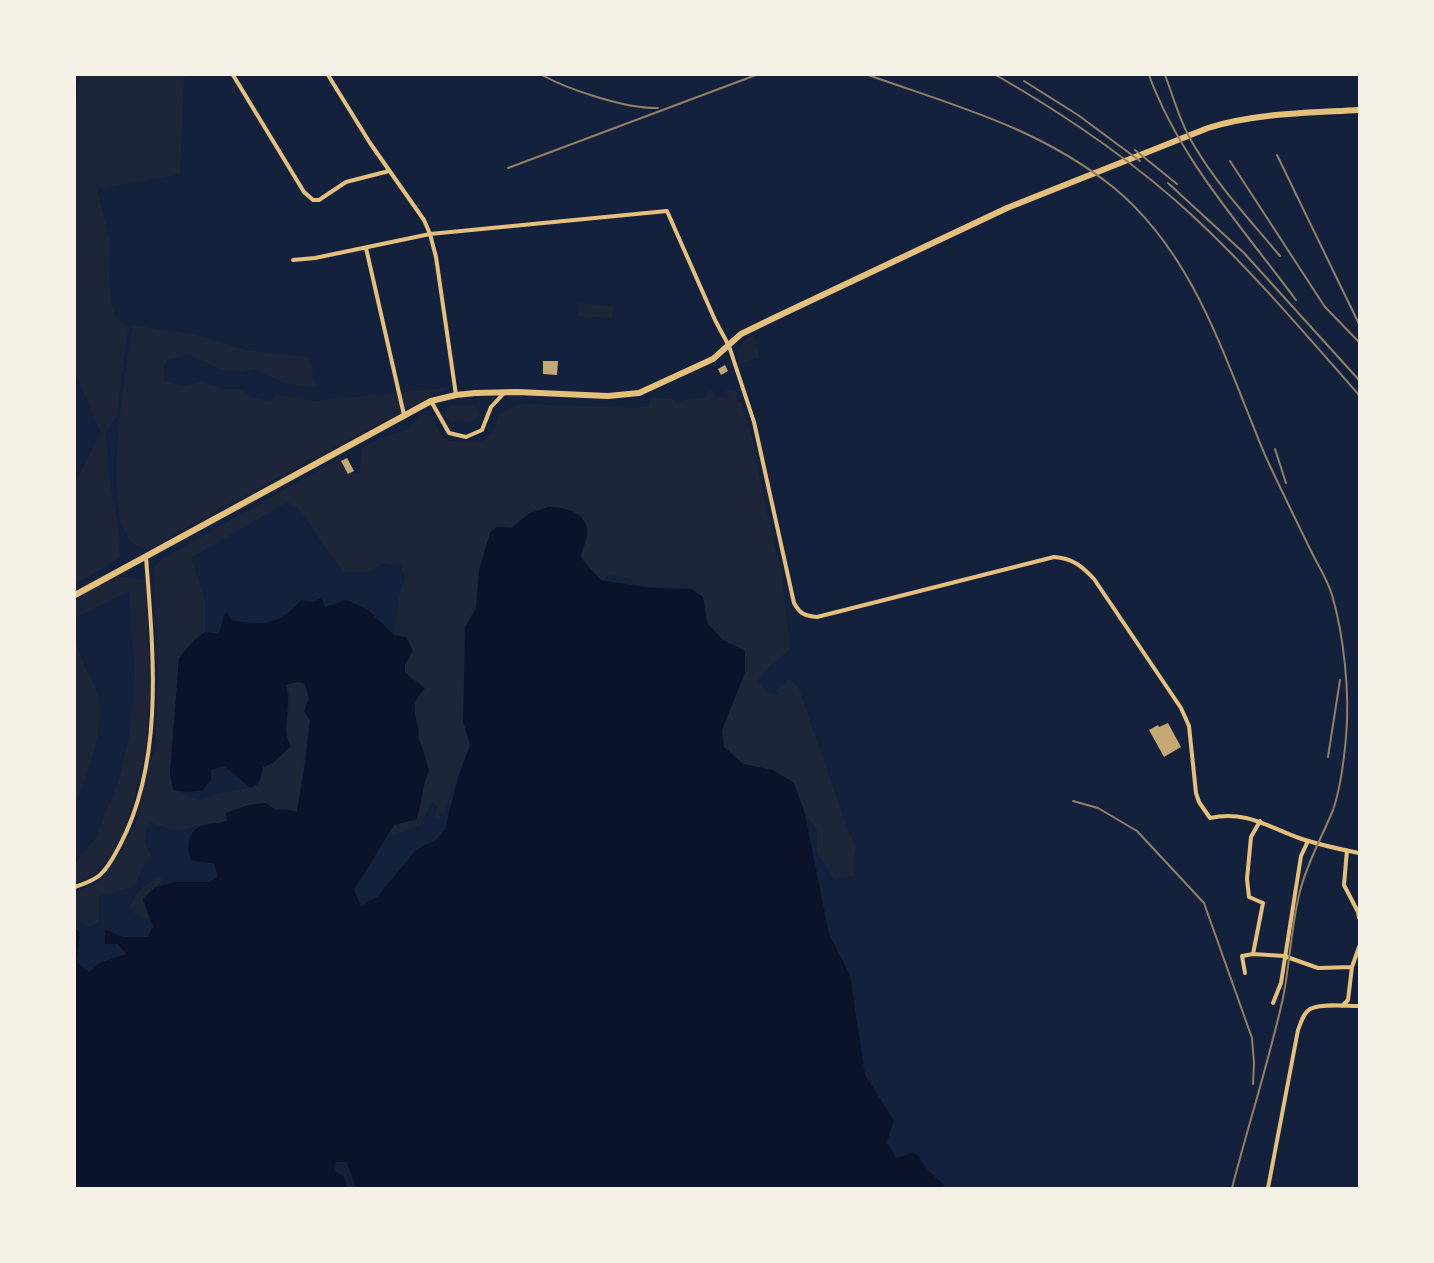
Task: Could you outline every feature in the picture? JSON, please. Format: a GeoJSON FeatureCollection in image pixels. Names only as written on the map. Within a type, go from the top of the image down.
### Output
{"type":"FeatureCollection","features":[{"type":"Feature","properties":{"kind":"main road"},"geometry":{"type":"LineString","coordinates":[[75,595],[431,401],[456,395],[505,392],[608,396],[639,393],[712,359],[741,334],[1007,208],[1208,129],[1242,120],[1359,110]]}},
{"type":"Feature","properties":{"kind":"street"},"geometry":{"type":"LineString","coordinates":[[233,75],[304,192],[313,200],[319,200],[346,182],[389,171]]}},
{"type":"Feature","properties":{"kind":"street"},"geometry":{"type":"LineString","coordinates":[[328,75],[389,171],[424,220],[430,234],[436,257],[456,395]]}},
{"type":"Feature","properties":{"kind":"street"},"geometry":{"type":"LineString","coordinates":[[293,260],[366,248],[430,234],[667,211],[715,320],[729,346],[754,422],[794,603],[799,612],[806,616],[817,617],[1054,557],[1066,558],[1080,565],[1094,579],[1181,708],[1189,726],[1196,793],[1210,818],[1222,815],[1260,821],[1308,841],[1359,853]]}},
{"type":"Feature","properties":{"kind":"street"},"geometry":{"type":"LineString","coordinates":[[366,248],[404,415]]}},
{"type":"Feature","properties":{"kind":"street"},"geometry":{"type":"LineString","coordinates":[[431,401],[449,433],[466,437],[482,430],[491,407],[505,392]]}},
{"type":"Feature","properties":{"kind":"street"},"geometry":{"type":"LineString","coordinates":[[75,887],[98,877],[109,866],[132,822],[143,777],[152,715],[154,670],[146,556]]}},
{"type":"Feature","properties":{"kind":"street"},"geometry":{"type":"LineString","coordinates":[[1253,954],[1263,903],[1249,897],[1247,879],[1251,837],[1260,821]]}},
{"type":"Feature","properties":{"kind":"street"},"geometry":{"type":"LineString","coordinates":[[1273,1003],[1281,983],[1294,888],[1301,856],[1308,841]]}},
{"type":"Feature","properties":{"kind":"street"},"geometry":{"type":"LineString","coordinates":[[1347,850],[1344,885],[1359,918]]}},
{"type":"Feature","properties":{"kind":"street"},"geometry":{"type":"LineString","coordinates":[[1341,1006],[1348,1000],[1352,966],[1359,947]]}},
{"type":"Feature","properties":{"kind":"street"},"geometry":{"type":"LineString","coordinates":[[1245,972],[1242,956],[1253,954],[1284,956],[1317,968],[1352,966]]}},
{"type":"Feature","properties":{"kind":"street"},"geometry":{"type":"LineString","coordinates":[[1268,1188],[1299,1030],[1304,1015],[1310,1008],[1359,1006]]}},
{"type":"Feature","properties":{"kind":"shaded area"},"geometry":{"type":"Polygon","coordinates":[[[81,75],[189,75],[184,78],[180,174],[97,189],[110,240],[109,282],[112,305],[116,318],[128,326],[117,415],[106,433],[109,476],[119,533],[120,558],[75,584],[75,482],[101,433],[75,373],[75,106],[81,75]]]}},
{"type":"Feature","properties":{"kind":"shaded area"},"geometry":{"type":"Polygon","coordinates":[[[579,303],[613,306],[612,318],[578,316],[579,303]]]}},
{"type":"Feature","properties":{"kind":"shaded area"},"geometry":{"type":"Polygon","coordinates":[[[133,325],[193,334],[245,350],[308,357],[316,386],[300,386],[284,382],[255,369],[241,372],[223,370],[189,355],[167,360],[164,368],[164,380],[182,386],[203,382],[223,389],[239,389],[252,397],[270,401],[276,395],[315,401],[446,388],[261,486],[151,548],[133,543],[122,522],[117,490],[120,412],[133,325]]]}},
{"type":"Feature","properties":{"kind":"shaded area"},"geometry":{"type":"Polygon","coordinates":[[[754,335],[759,357],[740,364],[740,346],[754,335]]]}},
{"type":"Feature","properties":{"kind":"shaded area"},"geometry":{"type":"Polygon","coordinates":[[[711,390],[716,396],[730,399],[726,390],[733,390],[737,392],[737,401],[741,402],[751,435],[774,544],[781,565],[790,649],[758,680],[767,692],[780,695],[776,690],[789,680],[798,686],[856,849],[853,864],[855,875],[834,879],[817,853],[817,830],[805,814],[794,783],[773,770],[743,764],[724,747],[722,730],[745,672],[745,651],[723,640],[707,623],[703,597],[688,587],[648,587],[631,584],[633,579],[609,575],[602,581],[581,555],[587,530],[580,515],[490,534],[476,606],[465,627],[470,745],[443,816],[441,814],[438,820],[435,814],[437,807],[431,800],[425,816],[417,826],[404,832],[388,835],[394,825],[417,818],[426,767],[423,747],[418,738],[415,710],[417,699],[425,688],[405,673],[405,664],[394,635],[399,596],[405,578],[401,566],[383,563],[368,572],[343,572],[298,508],[287,502],[191,558],[205,600],[205,632],[194,640],[179,660],[170,774],[175,790],[200,801],[220,793],[254,787],[263,767],[273,763],[286,737],[290,696],[286,684],[305,683],[309,699],[304,711],[310,720],[297,813],[286,809],[226,813],[227,820],[221,825],[211,823],[184,830],[168,829],[150,822],[145,840],[152,856],[143,867],[136,884],[113,894],[99,895],[99,922],[90,927],[75,919],[75,894],[105,877],[138,819],[147,771],[156,749],[158,665],[154,567],[160,560],[341,458],[348,474],[359,473],[362,448],[383,437],[407,430],[422,414],[431,416],[441,435],[450,441],[482,442],[495,430],[499,414],[521,404],[634,408],[649,406],[650,400],[656,398],[674,399],[674,402],[707,397],[707,393],[711,390]]]}},
{"type":"Feature","properties":{"kind":"shaded area"},"geometry":{"type":"Polygon","coordinates":[[[474,405],[478,411],[478,417],[474,420],[453,422],[446,417],[447,409],[451,406],[474,405]]]}},
{"type":"Feature","properties":{"kind":"shaded area"},"geometry":{"type":"Polygon","coordinates":[[[549,507],[564,508],[582,518],[587,530],[581,558],[601,580],[650,588],[691,589],[703,597],[707,623],[723,640],[745,651],[745,672],[722,730],[724,747],[743,764],[773,770],[794,783],[805,814],[829,934],[850,975],[865,1075],[894,1120],[887,1142],[896,1158],[916,1154],[929,1171],[944,1184],[943,1188],[356,1188],[347,1162],[336,1162],[335,1171],[344,1177],[348,1188],[75,1188],[75,929],[80,932],[77,962],[89,972],[102,962],[126,954],[118,944],[105,944],[105,930],[124,937],[148,937],[153,926],[143,899],[154,888],[175,882],[209,882],[217,877],[215,864],[191,860],[189,842],[197,828],[225,821],[227,820],[226,813],[248,805],[266,803],[276,810],[286,809],[297,812],[310,720],[304,711],[309,699],[305,684],[298,682],[286,685],[288,701],[286,724],[291,746],[273,763],[263,767],[260,781],[256,785],[249,787],[224,766],[211,770],[211,780],[203,790],[189,792],[173,790],[170,774],[179,658],[194,640],[205,632],[220,631],[224,614],[227,612],[231,620],[252,623],[270,622],[286,615],[301,600],[311,602],[322,598],[325,607],[346,600],[367,609],[394,635],[406,637],[413,651],[405,664],[405,673],[425,688],[417,699],[415,710],[418,738],[429,771],[417,819],[394,825],[354,890],[361,906],[377,897],[416,850],[437,839],[445,829],[458,778],[470,745],[463,722],[465,627],[476,609],[479,570],[490,533],[497,527],[511,528],[530,513],[549,507]]]}},
{"type":"Feature","properties":{"kind":"shaded area"},"geometry":{"type":"Polygon","coordinates":[[[111,575],[145,580],[149,707],[145,755],[126,828],[109,859],[94,875],[75,883],[75,863],[95,839],[119,779],[129,736],[135,679],[129,591],[75,618],[75,597],[111,575]]]}},
{"type":"Feature","properties":{"kind":"shaded area"},"geometry":{"type":"Polygon","coordinates":[[[75,640],[98,695],[100,720],[92,757],[75,804],[75,640]]]}},
{"type":"Feature","properties":{"kind":"shaded area"},"geometry":{"type":"Polygon","coordinates":[[[159,877],[163,880],[143,899],[149,918],[140,917],[129,909],[131,904],[141,890],[159,877]]]}},
{"type":"Feature","properties":{"kind":"building"},"geometry":{"type":"Polygon","coordinates":[[[543,361],[558,361],[557,375],[543,374],[543,361]]]}},
{"type":"Feature","properties":{"kind":"building"},"geometry":{"type":"Polygon","coordinates":[[[725,365],[728,371],[721,375],[718,369],[725,365]]]}},
{"type":"Feature","properties":{"kind":"building"},"geometry":{"type":"Polygon","coordinates":[[[347,458],[354,471],[348,474],[341,461],[347,458]]]}},
{"type":"Feature","properties":{"kind":"building"},"geometry":{"type":"Polygon","coordinates":[[[1168,723],[1181,747],[1164,757],[1149,730],[1168,723]]]}},
{"type":"Feature","properties":{"kind":"railway"},"geometry":{"type":"LineString","coordinates":[[542,75],[598,98],[658,108]]}},
{"type":"Feature","properties":{"kind":"railway"},"geometry":{"type":"LineString","coordinates":[[508,168],[756,75]]}},
{"type":"Feature","properties":{"kind":"railway"},"geometry":{"type":"LineString","coordinates":[[868,75],[996,120],[1056,149],[1113,187],[1142,214],[1166,244],[1205,311],[1265,455],[1332,595],[1340,628],[1345,665],[1347,720],[1342,774],[1333,810],[1300,891],[1283,998],[1232,1188]]}},
{"type":"Feature","properties":{"kind":"railway"},"geometry":{"type":"LineString","coordinates":[[996,75],[1100,141],[1172,197],[1259,282],[1359,395]]}},
{"type":"Feature","properties":{"kind":"railway"},"geometry":{"type":"LineString","coordinates":[[1149,75],[1162,106],[1195,165],[1296,300]]}},
{"type":"Feature","properties":{"kind":"railway"},"geometry":{"type":"LineString","coordinates":[[1165,75],[1190,139],[1214,176],[1280,256]]}},
{"type":"Feature","properties":{"kind":"railway"},"geometry":{"type":"LineString","coordinates":[[1024,81],[1078,115],[1140,161]]}},
{"type":"Feature","properties":{"kind":"railway"},"geometry":{"type":"LineString","coordinates":[[1135,150],[1177,184]]}},
{"type":"Feature","properties":{"kind":"railway"},"geometry":{"type":"LineString","coordinates":[[1277,155],[1359,324]]}},
{"type":"Feature","properties":{"kind":"railway"},"geometry":{"type":"LineString","coordinates":[[1230,161],[1325,307],[1359,342]]}},
{"type":"Feature","properties":{"kind":"railway"},"geometry":{"type":"LineString","coordinates":[[1168,183],[1244,253],[1359,380]]}},
{"type":"Feature","properties":{"kind":"railway"},"geometry":{"type":"LineString","coordinates":[[1275,449],[1286,483]]}},
{"type":"Feature","properties":{"kind":"railway"},"geometry":{"type":"LineString","coordinates":[[1328,757],[1340,680]]}},
{"type":"Feature","properties":{"kind":"railway"},"geometry":{"type":"LineString","coordinates":[[1073,801],[1098,808],[1137,831],[1204,903],[1252,1038],[1253,1084]]}}]}
